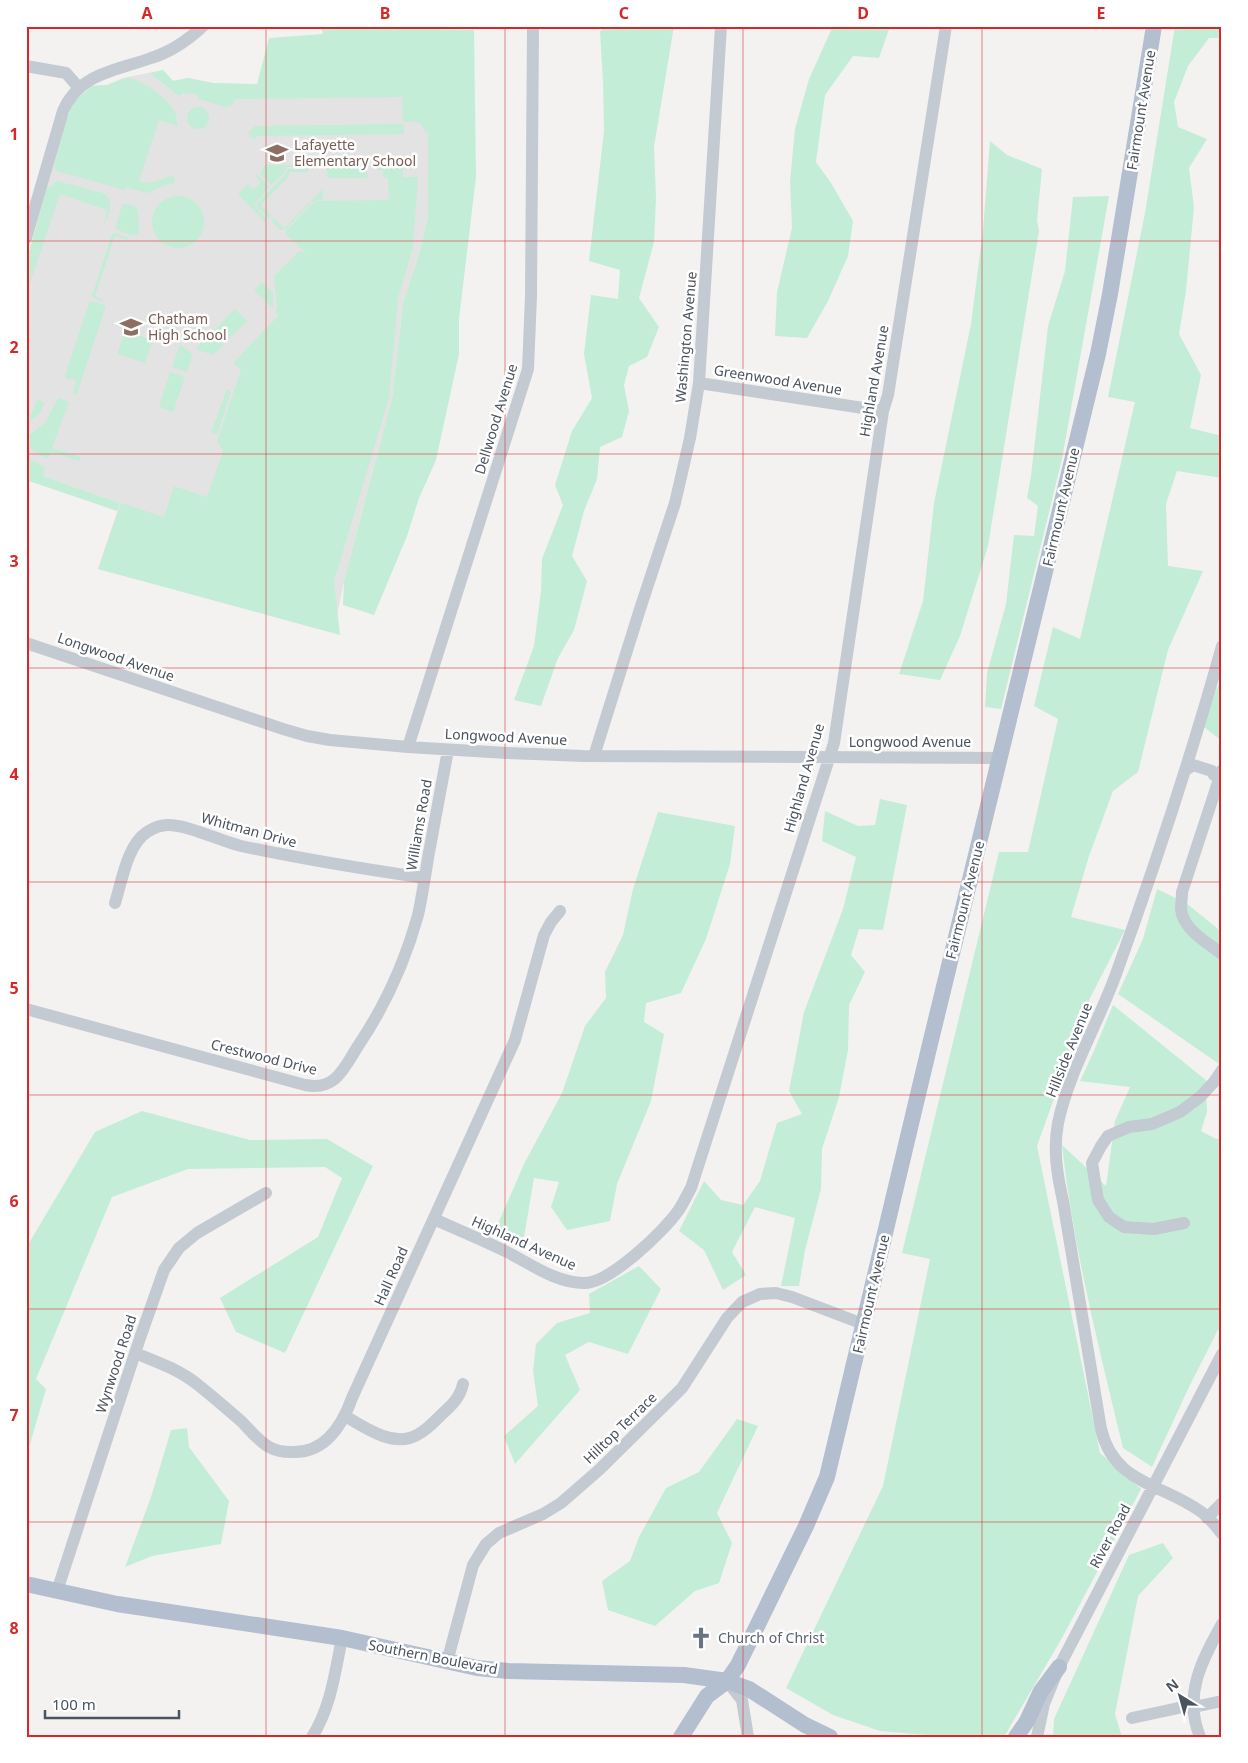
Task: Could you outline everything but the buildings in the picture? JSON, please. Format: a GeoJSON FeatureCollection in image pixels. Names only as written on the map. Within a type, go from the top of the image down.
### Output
{"type":"FeatureCollection","features":[{"type":"Feature","properties":{"kind":"main road","name":"Fairmount Avenue"},"geometry":{"type":"LineString","coordinates":[[681,1737],[707,1696],[727,1680],[738,1665],[806,1526],[827,1477],[1098,350],[1115,266],[1154,26]]}},
{"type":"Feature","properties":{"kind":"main road","name":"Southern Boulevard"},"geometry":{"type":"LineString","coordinates":[[26,1584],[132,1607],[342,1638],[447,1662],[508,1671],[684,1675],[727,1680],[749,1689],[805,1725],[830,1737]]}},
{"type":"Feature","properties":{"kind":"main road"},"geometry":{"type":"LineString","coordinates":[[1016,1737],[1027,1721],[1040,1691],[1059,1666]]}},
{"type":"Feature","properties":{"kind":"street"},"geometry":{"type":"LineString","coordinates":[[26,238],[63,111],[72,94],[88,81],[107,72],[168,51],[185,41],[203,26]]}},
{"type":"Feature","properties":{"kind":"street","name":"Dellwood Avenue"},"geometry":{"type":"LineString","coordinates":[[408,747],[528,369],[532,296],[533,26]]}},
{"type":"Feature","properties":{"kind":"street","name":"Washington Avenue"},"geometry":{"type":"LineString","coordinates":[[594,756],[675,503],[690,438],[699,384],[721,26]]}},
{"type":"Feature","properties":{"kind":"street","name":"Highland Avenue"},"geometry":{"type":"LineString","coordinates":[[434,1219],[554,1276],[586,1284],[601,1280],[617,1270],[657,1235],[678,1212],[691,1188],[834,743],[883,412],[888,395],[946,26]]}},
{"type":"Feature","properties":{"kind":"street"},"geometry":{"type":"LineString","coordinates":[[26,66],[66,73],[79,88]]}},
{"type":"Feature","properties":{"kind":"street","name":"Greenwood Avenue"},"geometry":{"type":"LineString","coordinates":[[699,384],[883,412]]}},
{"type":"Feature","properties":{"kind":"street","name":"Longwood Avenue"},"geometry":{"type":"LineString","coordinates":[[26,643],[306,736],[330,740],[448,750],[594,756],[1000,758]]}},
{"type":"Feature","properties":{"kind":"street","name":"Hillside Avenue"},"geometry":{"type":"LineString","coordinates":[[1222,646],[1187,767],[1148,883],[1115,977],[1068,1088],[1058,1123],[1055,1153],[1056,1172],[1063,1201],[1107,1449],[1116,1462],[1140,1480],[1201,1511],[1222,1534]]}},
{"type":"Feature","properties":{"kind":"street","name":"Williams Road"},"geometry":{"type":"LineString","coordinates":[[419,906],[448,750]]}},
{"type":"Feature","properties":{"kind":"street"},"geometry":{"type":"LineString","coordinates":[[1187,767],[1190,773],[1209,779],[1218,774]]}},
{"type":"Feature","properties":{"kind":"street"},"geometry":{"type":"LineString","coordinates":[[1218,774],[1182,892],[1181,910],[1185,922],[1194,932],[1222,954]]}},
{"type":"Feature","properties":{"kind":"street","name":"Whitman Drive"},"geometry":{"type":"LineString","coordinates":[[115,903],[128,860],[136,843],[148,831],[168,825],[288,856],[424,878]]}},
{"type":"Feature","properties":{"kind":"street","name":"Crestwood Drive"},"geometry":{"type":"LineString","coordinates":[[26,1010],[305,1085],[320,1086],[328,1084],[340,1074],[391,990],[408,946],[419,906]]}},
{"type":"Feature","properties":{"kind":"street","name":"Hall Road"},"geometry":{"type":"LineString","coordinates":[[135,1353],[170,1367],[195,1382],[259,1440],[276,1450],[295,1453],[312,1450],[326,1441],[345,1416],[515,1040],[544,935],[560,911]]}},
{"type":"Feature","properties":{"kind":"street"},"geometry":{"type":"LineString","coordinates":[[1184,1223],[1154,1229],[1124,1227],[1109,1217],[1098,1200],[1092,1163],[1108,1136],[1129,1127],[1152,1124],[1180,1112],[1200,1098],[1222,1070]]}},
{"type":"Feature","properties":{"kind":"street","name":"Wynwood Road"},"geometry":{"type":"LineString","coordinates":[[57,1591],[164,1270],[179,1248],[197,1233],[266,1192]]}},
{"type":"Feature","properties":{"kind":"street","name":"Hilltop Terrace"},"geometry":{"type":"LineString","coordinates":[[447,1662],[472,1565],[486,1544],[500,1533],[543,1514],[561,1503],[600,1469],[682,1388],[727,1318],[742,1302],[760,1294],[776,1293],[792,1297],[863,1324]]}},
{"type":"Feature","properties":{"kind":"street","name":"River Road"},"geometry":{"type":"LineString","coordinates":[[1037,1737],[1044,1704],[1059,1666],[1220,1361]]}},
{"type":"Feature","properties":{"kind":"street"},"geometry":{"type":"LineString","coordinates":[[345,1416],[382,1436],[397,1440],[410,1438],[426,1430],[451,1406],[458,1397],[463,1384]]}},
{"type":"Feature","properties":{"kind":"street"},"geometry":{"type":"LineString","coordinates":[[1207,1518],[1222,1503]]}},
{"type":"Feature","properties":{"kind":"street"},"geometry":{"type":"LineString","coordinates":[[1200,1737],[1196,1725],[1194,1707],[1198,1673],[1205,1655],[1222,1624]]}},
{"type":"Feature","properties":{"kind":"street"},"geometry":{"type":"LineString","coordinates":[[312,1737],[324,1715],[329,1699],[342,1638]]}},
{"type":"Feature","properties":{"kind":"street"},"geometry":{"type":"LineString","coordinates":[[727,1680],[742,1700],[748,1737]]}},
{"type":"Feature","properties":{"kind":"street"},"geometry":{"type":"LineString","coordinates":[[1132,1718],[1222,1701]]}},
{"type":"Feature","properties":{"kind":"shaded area"},"geometry":{"type":"Polygon","coordinates":[[[163,70],[173,81],[188,78],[213,83],[239,84],[415,86],[427,103],[429,146],[428,217],[419,254],[403,303],[392,398],[344,581],[334,630],[98,569],[120,503],[26,470],[26,263],[66,119],[92,86],[107,85],[123,78],[163,70]]]}},
{"type":"Feature","properties":{"kind":"green space"},"geometry":{"type":"Polygon","coordinates":[[[321,26],[474,30],[476,177],[459,319],[459,354],[436,460],[419,498],[407,536],[374,615],[343,605],[344,581],[392,398],[403,303],[419,254],[428,217],[428,132],[425,132],[420,123],[403,122],[402,97],[234,99],[233,105],[224,107],[199,99],[197,94],[183,93],[179,96],[150,73],[163,70],[173,81],[188,78],[213,83],[257,84],[269,38],[323,34],[321,26]]]}},
{"type":"Feature","properties":{"kind":"green space"},"geometry":{"type":"Polygon","coordinates":[[[607,26],[674,26],[654,147],[656,198],[654,242],[639,298],[659,327],[647,357],[629,366],[624,385],[629,411],[622,437],[600,447],[597,479],[584,511],[572,556],[587,581],[574,630],[558,658],[541,706],[514,700],[534,646],[541,591],[542,559],[563,505],[555,485],[572,431],[592,398],[584,354],[591,295],[618,299],[620,270],[589,261],[604,131],[600,31],[607,26]]]}},
{"type":"Feature","properties":{"kind":"green space"},"geometry":{"type":"Polygon","coordinates":[[[833,26],[890,26],[879,58],[853,56],[825,95],[816,162],[831,183],[853,221],[848,256],[828,301],[807,338],[775,336],[777,292],[792,228],[790,181],[795,129],[809,79],[833,26]]]}},
{"type":"Feature","properties":{"kind":"green space"},"geometry":{"type":"Polygon","coordinates":[[[1175,26],[1222,26],[1222,38],[1209,38],[1188,66],[1174,102],[1178,127],[1207,139],[1189,168],[1194,207],[1186,291],[1179,334],[1201,375],[1190,428],[1222,436],[1222,478],[1177,471],[1166,504],[1168,566],[1203,571],[1168,650],[1138,772],[1113,791],[1089,856],[1071,917],[1125,930],[1090,998],[1037,1146],[1100,1453],[1141,1489],[1062,1638],[1004,1737],[947,1737],[880,1731],[833,1715],[786,1688],[883,1486],[930,1259],[902,1253],[999,852],[1028,852],[1058,719],[1034,706],[1053,627],[1080,639],[1135,402],[1108,397],[1145,213],[1175,26]]]}},
{"type":"Feature","properties":{"kind":"green space"},"geometry":{"type":"Polygon","coordinates":[[[129,77],[146,85],[169,103],[177,118],[178,126],[159,120],[139,181],[152,182],[174,176],[175,183],[147,193],[126,187],[125,190],[57,171],[54,166],[66,121],[74,101],[92,86],[107,85],[129,77]]]}},
{"type":"Feature","properties":{"kind":"green space"},"geometry":{"type":"Polygon","coordinates":[[[198,107],[206,110],[209,118],[206,126],[198,129],[190,126],[187,118],[190,110],[198,107]]]}},
{"type":"Feature","properties":{"kind":"green space"},"geometry":{"type":"Polygon","coordinates":[[[404,124],[404,134],[258,136],[254,140],[248,133],[255,126],[404,124]]]}},
{"type":"Feature","properties":{"kind":"green space"},"geometry":{"type":"Polygon","coordinates":[[[990,141],[1007,155],[1042,169],[1037,220],[1039,231],[988,546],[960,636],[940,680],[899,674],[923,601],[934,503],[971,324],[983,230],[990,141]]]}},
{"type":"Feature","properties":{"kind":"green space"},"geometry":{"type":"Polygon","coordinates":[[[367,164],[367,178],[327,178],[327,165],[367,164]]]}},
{"type":"Feature","properties":{"kind":"green space"},"geometry":{"type":"Polygon","coordinates":[[[377,164],[403,164],[403,177],[418,177],[413,247],[398,298],[389,398],[334,581],[340,635],[98,569],[121,503],[164,517],[174,486],[207,497],[223,451],[217,441],[241,370],[233,363],[279,315],[275,312],[277,310],[274,276],[299,251],[304,251],[315,260],[286,235],[286,231],[312,204],[319,201],[389,200],[388,178],[383,178],[383,170],[377,170],[377,164]]]}},
{"type":"Feature","properties":{"kind":"green space"},"geometry":{"type":"Polygon","coordinates":[[[265,165],[308,165],[308,167],[287,167],[282,175],[271,185],[260,174],[265,165]]]}},
{"type":"Feature","properties":{"kind":"green space"},"geometry":{"type":"Polygon","coordinates":[[[288,169],[308,169],[308,172],[289,172],[289,176],[261,205],[271,215],[269,218],[257,207],[257,203],[284,176],[288,169]]]}},
{"type":"Feature","properties":{"kind":"green space"},"geometry":{"type":"Polygon","coordinates":[[[257,174],[269,187],[255,204],[256,208],[267,219],[265,222],[238,194],[248,184],[253,189],[261,182],[255,176],[257,174]]]}},
{"type":"Feature","properties":{"kind":"green space"},"geometry":{"type":"Polygon","coordinates":[[[57,181],[103,193],[107,196],[110,204],[108,216],[104,224],[107,210],[60,194],[26,295],[26,263],[47,187],[49,188],[57,181]]]}},
{"type":"Feature","properties":{"kind":"green space"},"geometry":{"type":"Polygon","coordinates":[[[323,189],[323,199],[312,202],[286,229],[281,230],[271,221],[274,218],[284,228],[323,189]]]}},
{"type":"Feature","properties":{"kind":"green space"},"geometry":{"type":"Polygon","coordinates":[[[173,196],[183,196],[192,200],[200,208],[204,222],[200,236],[192,244],[183,248],[173,248],[164,244],[156,236],[152,227],[152,217],[156,208],[164,200],[173,196]]]}},
{"type":"Feature","properties":{"kind":"green space"},"geometry":{"type":"Polygon","coordinates":[[[1109,196],[1062,459],[1001,709],[985,707],[987,673],[1006,604],[1014,535],[1034,536],[1038,506],[1027,498],[1048,326],[1065,271],[1073,197],[1109,196]]]}},
{"type":"Feature","properties":{"kind":"green space"},"geometry":{"type":"Polygon","coordinates":[[[122,205],[134,206],[138,210],[139,234],[133,236],[115,229],[122,205]]]}},
{"type":"Feature","properties":{"kind":"green space"},"geometry":{"type":"Polygon","coordinates":[[[115,233],[127,237],[128,240],[115,236],[95,296],[104,300],[104,302],[92,296],[112,234],[115,233]]]}},
{"type":"Feature","properties":{"kind":"green space"},"geometry":{"type":"Polygon","coordinates":[[[262,282],[273,293],[273,309],[254,290],[262,282]]]}},
{"type":"Feature","properties":{"kind":"green space"},"geometry":{"type":"Polygon","coordinates":[[[92,301],[106,306],[76,396],[73,393],[76,383],[74,380],[67,379],[65,375],[89,303],[92,301]]]}},
{"type":"Feature","properties":{"kind":"green space"},"geometry":{"type":"Polygon","coordinates":[[[235,309],[247,321],[213,355],[195,349],[235,309]]]}},
{"type":"Feature","properties":{"kind":"green space"},"geometry":{"type":"Polygon","coordinates":[[[125,331],[153,340],[145,363],[117,354],[125,331]]]}},
{"type":"Feature","properties":{"kind":"green space"},"geometry":{"type":"Polygon","coordinates":[[[180,344],[193,355],[187,372],[172,367],[180,344]]]}},
{"type":"Feature","properties":{"kind":"green space"},"geometry":{"type":"Polygon","coordinates":[[[170,372],[185,377],[173,412],[159,407],[170,372]]]}},
{"type":"Feature","properties":{"kind":"green space"},"geometry":{"type":"Polygon","coordinates":[[[227,389],[231,392],[218,433],[214,434],[211,432],[227,389]]]}},
{"type":"Feature","properties":{"kind":"green space"},"geometry":{"type":"Polygon","coordinates":[[[58,398],[69,402],[52,448],[81,457],[79,461],[52,452],[46,458],[26,444],[26,437],[45,423],[58,398]]]}},
{"type":"Feature","properties":{"kind":"green space"},"geometry":{"type":"Polygon","coordinates":[[[37,399],[45,403],[38,415],[26,425],[26,414],[31,415],[37,399]]]}},
{"type":"Feature","properties":{"kind":"green space"},"geometry":{"type":"Polygon","coordinates":[[[26,457],[45,467],[43,476],[120,503],[117,511],[26,480],[26,457]]]}},
{"type":"Feature","properties":{"kind":"green space"},"geometry":{"type":"Polygon","coordinates":[[[1222,677],[1222,741],[1200,724],[1222,677]]]}},
{"type":"Feature","properties":{"kind":"green space"},"geometry":{"type":"Polygon","coordinates":[[[880,799],[907,805],[883,930],[859,929],[851,955],[865,972],[849,1005],[848,1050],[839,1097],[822,1149],[821,1189],[805,1250],[799,1286],[781,1286],[795,1218],[755,1207],[732,1252],[746,1275],[723,1290],[704,1250],[679,1231],[704,1181],[721,1200],[743,1205],[760,1181],[777,1123],[802,1114],[789,1091],[804,1012],[843,909],[856,857],[822,841],[825,811],[858,826],[875,825],[880,799]]]}},
{"type":"Feature","properties":{"kind":"green space"},"geometry":{"type":"Polygon","coordinates":[[[658,812],[735,826],[730,864],[706,939],[681,993],[646,1003],[644,1022],[664,1034],[651,1101],[617,1184],[610,1221],[567,1230],[551,1207],[559,1182],[534,1178],[522,1249],[493,1235],[524,1164],[562,1093],[585,1026],[606,998],[605,972],[623,935],[633,889],[658,812]]]}},
{"type":"Feature","properties":{"kind":"green space"},"geometry":{"type":"Polygon","coordinates":[[[1157,889],[1186,903],[1222,932],[1222,1066],[1118,994],[1143,939],[1157,889]]]}},
{"type":"Feature","properties":{"kind":"green space"},"geometry":{"type":"Polygon","coordinates":[[[1113,1005],[1207,1081],[1207,1112],[1201,1131],[1216,1139],[1222,1138],[1222,1322],[1152,1467],[1123,1448],[1080,1259],[1062,1145],[1106,1186],[1115,1121],[1130,1087],[1080,1081],[1113,1005]]]}},
{"type":"Feature","properties":{"kind":"green space"},"geometry":{"type":"Polygon","coordinates":[[[142,1111],[250,1140],[327,1139],[373,1166],[285,1353],[236,1332],[220,1298],[318,1237],[342,1178],[325,1167],[188,1169],[112,1197],[36,1379],[46,1389],[26,1458],[26,1248],[95,1132],[142,1111]]]}},
{"type":"Feature","properties":{"kind":"green space"},"geometry":{"type":"Polygon","coordinates":[[[639,1266],[661,1289],[628,1354],[589,1342],[565,1355],[580,1390],[515,1464],[504,1436],[538,1406],[533,1371],[536,1344],[557,1323],[590,1313],[589,1294],[639,1266]]]}},
{"type":"Feature","properties":{"kind":"green space"},"geometry":{"type":"Polygon","coordinates":[[[737,1419],[758,1426],[717,1513],[732,1543],[719,1583],[695,1591],[655,1626],[608,1610],[602,1581],[630,1561],[639,1537],[666,1488],[699,1472],[737,1419]]]}},
{"type":"Feature","properties":{"kind":"green space"},"geometry":{"type":"Polygon","coordinates":[[[187,1428],[189,1447],[229,1501],[221,1544],[152,1556],[125,1567],[151,1497],[171,1430],[187,1428]]]}},
{"type":"Feature","properties":{"kind":"green space"},"geometry":{"type":"Polygon","coordinates":[[[1163,1543],[1173,1558],[1138,1596],[1115,1714],[1122,1737],[1053,1737],[1054,1719],[1129,1555],[1163,1543]]]}},
{"type":"Feature","properties":{"kind":"place","name":"Lafayette Elementary School"},"geometry":{"type":"Point","coordinates":[277,153]}},
{"type":"Feature","properties":{"kind":"place","name":"Chatham High School"},"geometry":{"type":"Point","coordinates":[131,327]}},
{"type":"Feature","properties":{"kind":"place","name":"Church of Christ"},"geometry":{"type":"Point","coordinates":[701,1638]}}]}
